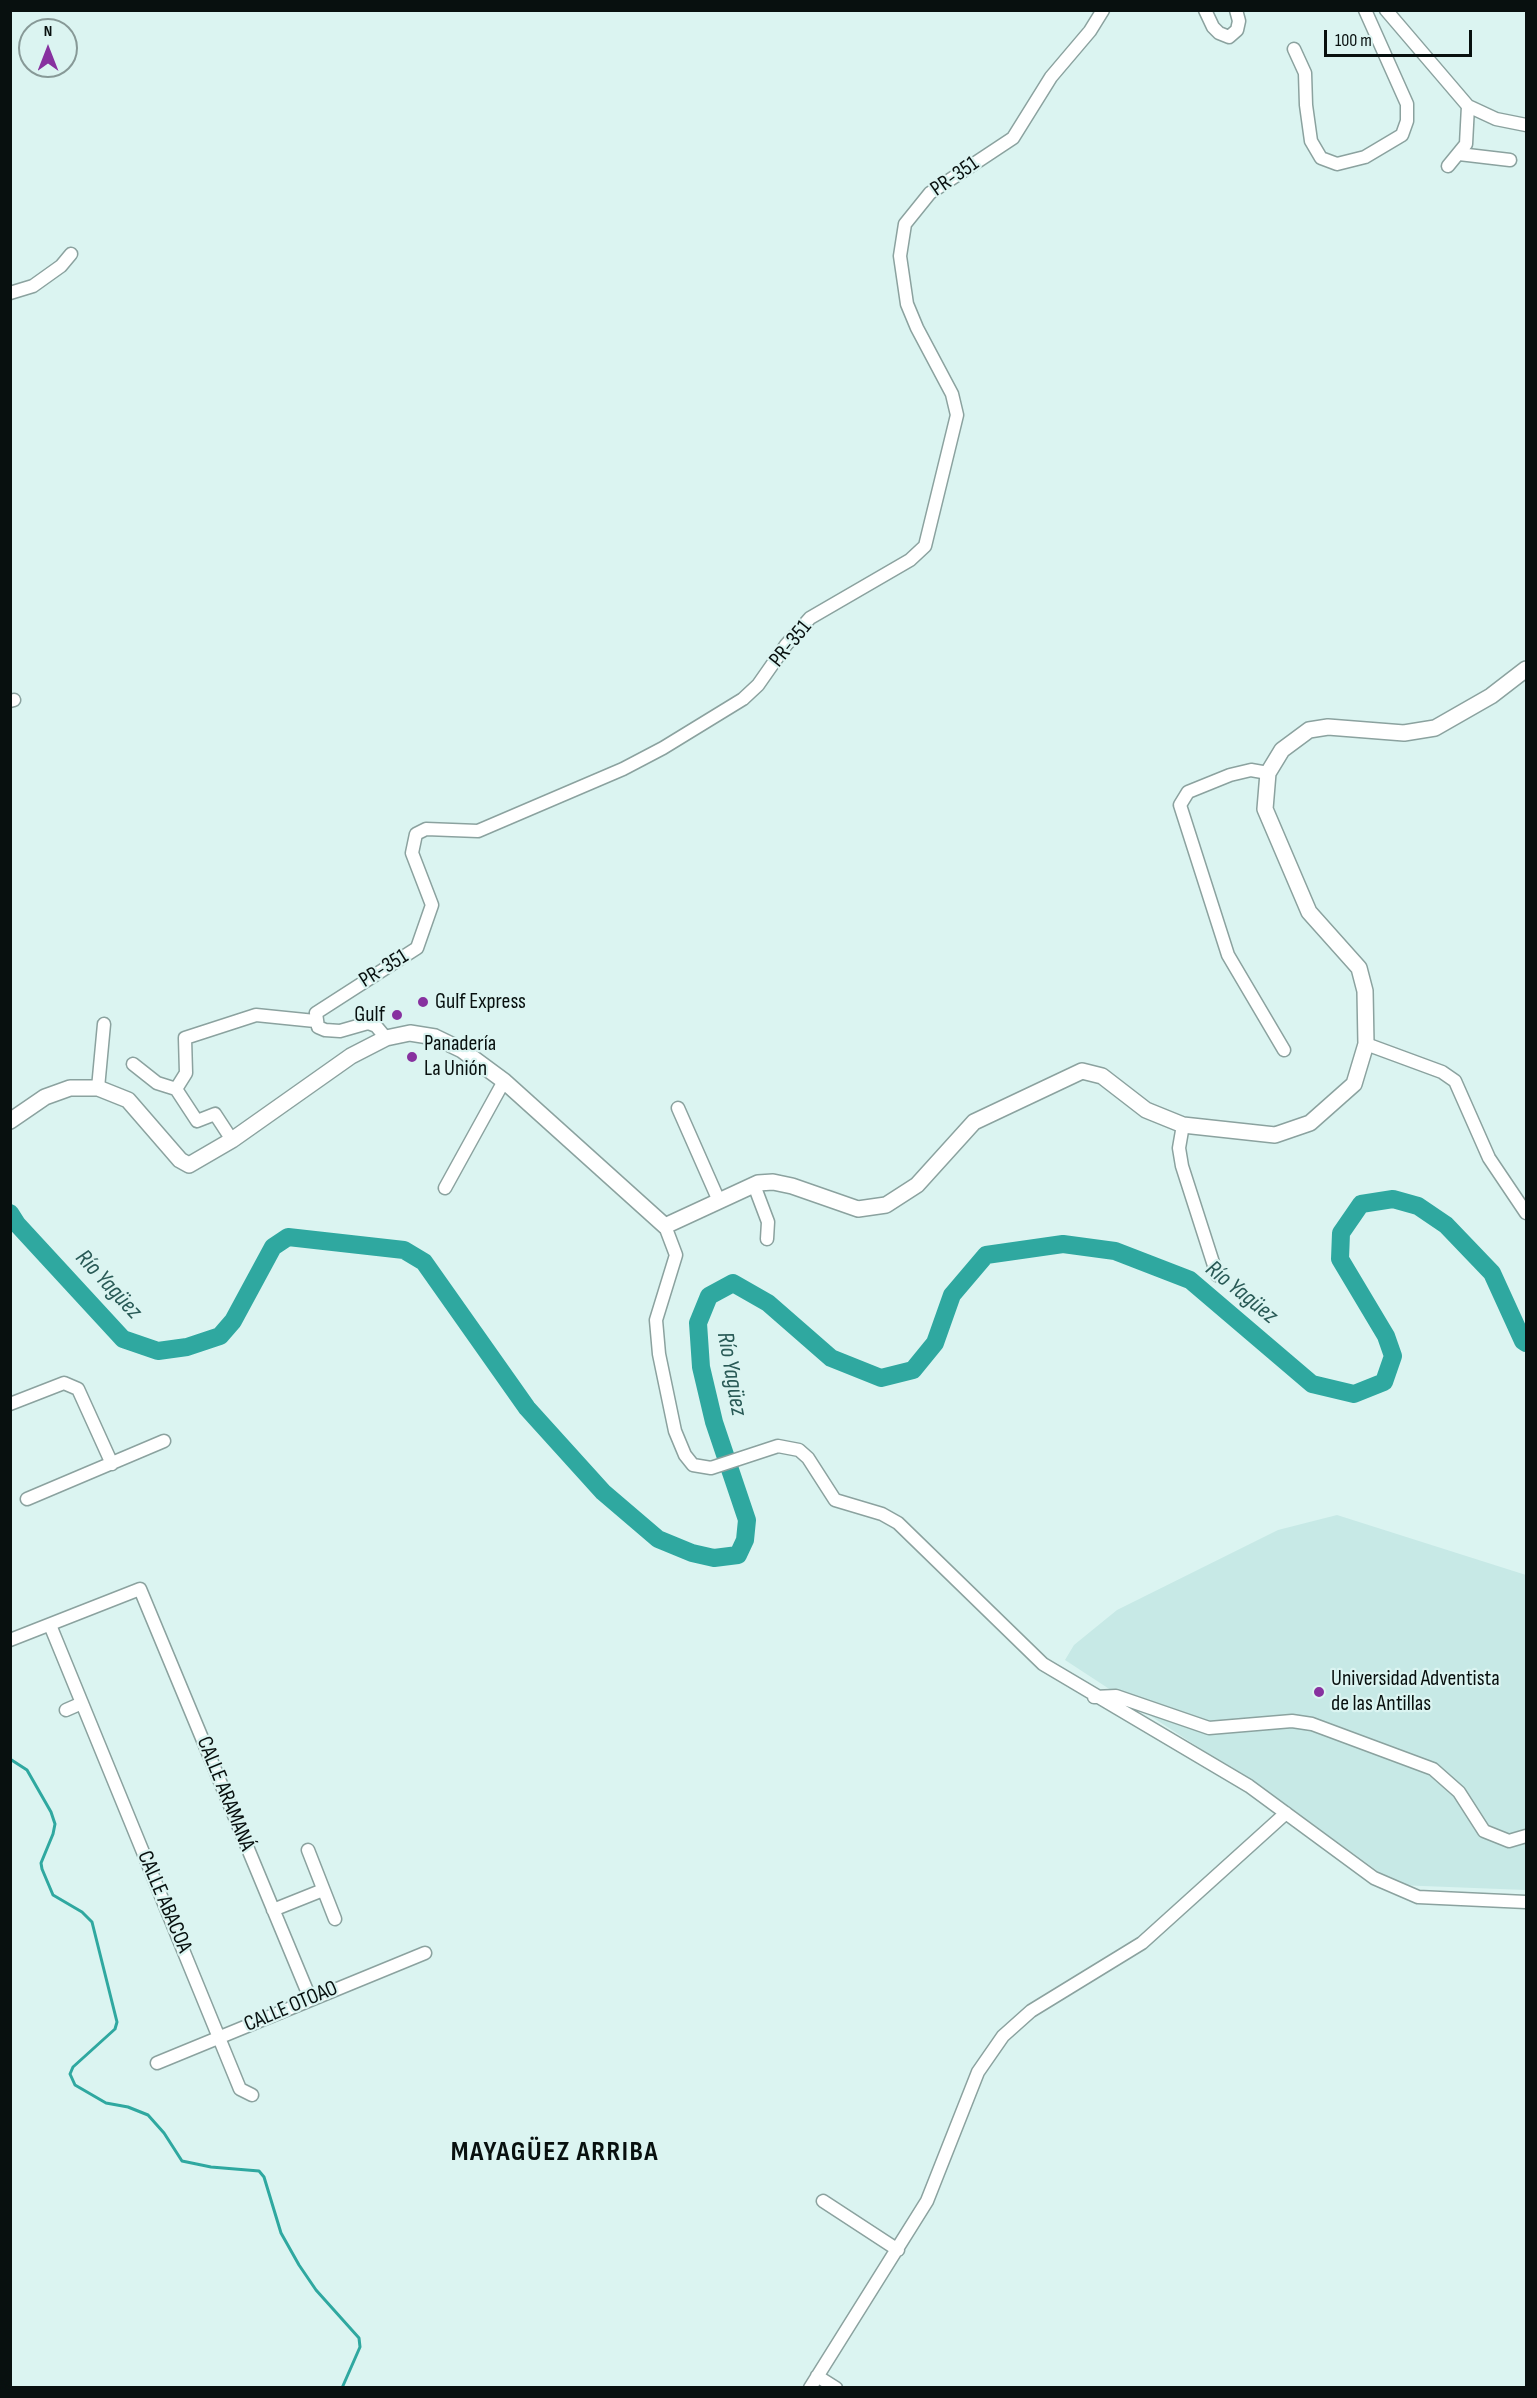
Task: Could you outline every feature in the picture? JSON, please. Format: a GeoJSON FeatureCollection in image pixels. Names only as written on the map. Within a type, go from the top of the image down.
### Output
{"type":"FeatureCollection","features":[{"type":"Feature","properties":{"kind":"main road"},"geometry":{"type":"LineString","coordinates":[[10,1121],[45,1097],[70,1088],[98,1088],[128,1100],[180,1160],[189,1165],[232,1140],[315,1080],[386,1038],[410,1034],[435,1037],[462,1050],[504,1081],[665,1226],[754,1185],[773,1182],[792,1186],[858,1209],[886,1205],[917,1185],[974,1122],[1082,1071],[1102,1076],[1146,1110],[1183,1125],[1275,1134],[1310,1123],[1354,1084],[1366,1044],[1365,991],[1359,968],[1309,912],[1265,809],[1268,773],[1282,750],[1309,730],[1328,727],[1404,733],[1435,728],[1491,696],[1527,669]]}},
{"type":"Feature","properties":{"kind":"street","name":"PR-351"},"geometry":{"type":"LineString","coordinates":[[386,1038],[376,1026],[368,1023],[332,1032],[318,1027],[315,1021],[316,1014],[417,948],[432,905],[412,853],[416,834],[426,829],[478,831],[623,769],[663,748],[743,699],[758,685],[786,645],[810,618],[910,560],[925,546],[957,415],[952,394],[907,304],[900,256],[905,224],[920,202],[938,187],[1013,138],[1050,77],[1090,30],[1103,10]]}},
{"type":"Feature","properties":{"kind":"street"},"geometry":{"type":"LineString","coordinates":[[1205,10],[1206,16],[1219,33],[1229,37],[1238,30],[1239,21],[1236,10]]}},
{"type":"Feature","properties":{"kind":"street"},"geometry":{"type":"LineString","coordinates":[[1294,49],[1305,74],[1311,141],[1322,158],[1337,164],[1365,157],[1402,135],[1407,121],[1407,104],[1365,10]]}},
{"type":"Feature","properties":{"kind":"street"},"geometry":{"type":"LineString","coordinates":[[1386,10],[1468,106],[1496,119],[1527,125]]}},
{"type":"Feature","properties":{"kind":"street"},"geometry":{"type":"LineString","coordinates":[[1448,166],[1466,144],[1468,106]]}},
{"type":"Feature","properties":{"kind":"street"},"geometry":{"type":"LineString","coordinates":[[1459,154],[1510,160]]}},
{"type":"Feature","properties":{"kind":"street"},"geometry":{"type":"LineString","coordinates":[[10,293],[33,286],[61,266],[71,255]]}},
{"type":"Feature","properties":{"kind":"street"},"geometry":{"type":"LineString","coordinates":[[1268,773],[1251,770],[1230,775],[1188,792],[1180,805],[1228,956],[1284,1050]]}},
{"type":"Feature","properties":{"kind":"street"},"geometry":{"type":"LineString","coordinates":[[176,1089],[186,1073],[184,1038],[256,1015],[315,1021]]}},
{"type":"Feature","properties":{"kind":"street"},"geometry":{"type":"LineString","coordinates":[[98,1088],[104,1024]]}},
{"type":"Feature","properties":{"kind":"street"},"geometry":{"type":"LineString","coordinates":[[1366,1044],[1442,1072],[1455,1081],[1489,1158],[1527,1213]]}},
{"type":"Feature","properties":{"kind":"street"},"geometry":{"type":"LineString","coordinates":[[133,1064],[157,1083],[176,1089],[197,1121],[215,1114],[232,1140]]}},
{"type":"Feature","properties":{"kind":"street"},"geometry":{"type":"LineString","coordinates":[[445,1188],[504,1081]]}},
{"type":"Feature","properties":{"kind":"street"},"geometry":{"type":"LineString","coordinates":[[678,1108],[719,1201]]}},
{"type":"Feature","properties":{"kind":"street"},"geometry":{"type":"LineString","coordinates":[[1183,1125],[1179,1148],[1182,1166],[1217,1275]]}},
{"type":"Feature","properties":{"kind":"street"},"geometry":{"type":"LineString","coordinates":[[754,1185],[768,1222],[767,1239]]}},
{"type":"Feature","properties":{"kind":"street"},"geometry":{"type":"LineString","coordinates":[[665,1226],[675,1255],[656,1320],[659,1354],[675,1431],[685,1455],[693,1465],[711,1468],[778,1446],[799,1450],[808,1458],[835,1500],[882,1514],[898,1523],[1043,1664],[1094,1697],[1249,1786],[1374,1878],[1418,1898],[1527,1902]]}},
{"type":"Feature","properties":{"kind":"street"},"geometry":{"type":"LineString","coordinates":[[10,1404],[64,1383],[78,1389],[112,1464]]}},
{"type":"Feature","properties":{"kind":"street"},"geometry":{"type":"LineString","coordinates":[[27,1499],[164,1441]]}},
{"type":"Feature","properties":{"kind":"street","name":"CALLE ARAMANÁ"},"geometry":{"type":"LineString","coordinates":[[50,1625],[140,1589],[310,1998]]}},
{"type":"Feature","properties":{"kind":"street"},"geometry":{"type":"LineString","coordinates":[[10,1640],[50,1625]]}},
{"type":"Feature","properties":{"kind":"street","name":"CALLE ABACOA"},"geometry":{"type":"LineString","coordinates":[[50,1625],[221,2037],[240,2090],[252,2095]]}},
{"type":"Feature","properties":{"kind":"street"},"geometry":{"type":"LineString","coordinates":[[1094,1697],[1116,1696],[1209,1728],[1292,1721],[1312,1724],[1433,1769],[1459,1792],[1484,1831],[1509,1841],[1527,1836]]}},
{"type":"Feature","properties":{"kind":"street"},"geometry":{"type":"LineString","coordinates":[[66,1710],[82,1703]]}},
{"type":"Feature","properties":{"kind":"street"},"geometry":{"type":"LineString","coordinates":[[810,2388],[927,2201],[978,2072],[1003,2036],[1031,2011],[1142,1943],[1287,1813]]}},
{"type":"Feature","properties":{"kind":"street"},"geometry":{"type":"LineString","coordinates":[[308,1850],[335,1919]]}},
{"type":"Feature","properties":{"kind":"street"},"geometry":{"type":"LineString","coordinates":[[273,1910],[323,1890]]}},
{"type":"Feature","properties":{"kind":"street","name":"CALLE OTOAO"},"geometry":{"type":"LineString","coordinates":[[157,2063],[310,1998],[425,1953]]}},
{"type":"Feature","properties":{"kind":"street"},"geometry":{"type":"LineString","coordinates":[[823,2201],[898,2250]]}},
{"type":"Feature","properties":{"kind":"street"},"geometry":{"type":"LineString","coordinates":[[817,2376],[836,2388]]}},
{"type":"Feature","properties":{"kind":"shaded area","name":"Universidad Adventista de las Antillas"},"geometry":{"type":"Polygon","coordinates":[[[1337,1515],[1526,1575],[1526,1890],[1397,1885],[1279,1800],[1065,1660],[1074,1645],[1117,1610],[1278,1530],[1337,1515]]]}},
{"type":"Feature","properties":{"kind":"waterway","name":"Río Yagüez"},"geometry":{"type":"LineString","coordinates":[[10,1213],[17,1224],[123,1339],[158,1351],[187,1347],[220,1336],[233,1321],[273,1247],[288,1237],[404,1250],[424,1262],[527,1408],[603,1492],[658,1539],[692,1553],[714,1558],[738,1555],[745,1540],[747,1520],[714,1422],[701,1367],[698,1323],[709,1296],[733,1283],[768,1303],[831,1358],[881,1378],[913,1370],[935,1343],[952,1295],[986,1255],[1063,1244],[1115,1251],[1190,1280],[1312,1384],[1354,1394],[1384,1382],[1393,1356],[1386,1336],[1340,1259],[1341,1233],[1361,1204],[1393,1199],[1418,1206],[1446,1225],[1492,1273],[1523,1341],[1526,1343]]}},
{"type":"Feature","properties":{"kind":"waterway"},"geometry":{"type":"LineString","coordinates":[[10,1759],[27,1770],[51,1812],[55,1824],[41,1863],[42,1869],[53,1895],[82,1912],[92,1922],[117,2022],[115,2029],[73,2067],[70,2074],[75,2085],[106,2103],[128,2107],[148,2115],[164,2133],[182,2161],[211,2167],[259,2171],[264,2177],[281,2233],[299,2265],[316,2290],[359,2338],[360,2347],[342,2388]]}},
{"type":"Feature","properties":{"kind":"place","name":"Gulf Express"},"geometry":{"type":"Point","coordinates":[423,1002]}},
{"type":"Feature","properties":{"kind":"place","name":"Gulf"},"geometry":{"type":"Point","coordinates":[397,1015]}},
{"type":"Feature","properties":{"kind":"place","name":"Panadería La Unión"},"geometry":{"type":"Point","coordinates":[412,1057]}},
{"type":"Feature","properties":{"kind":"place","name":"Universidad Adventista de las Antillas"},"geometry":{"type":"Point","coordinates":[1319,1692]}},
{"type":"Feature","properties":{"kind":"district","name":"MAYAGÜEZ ARRIBA"},"geometry":{"type":"Point","coordinates":[555,2153]}}]}
